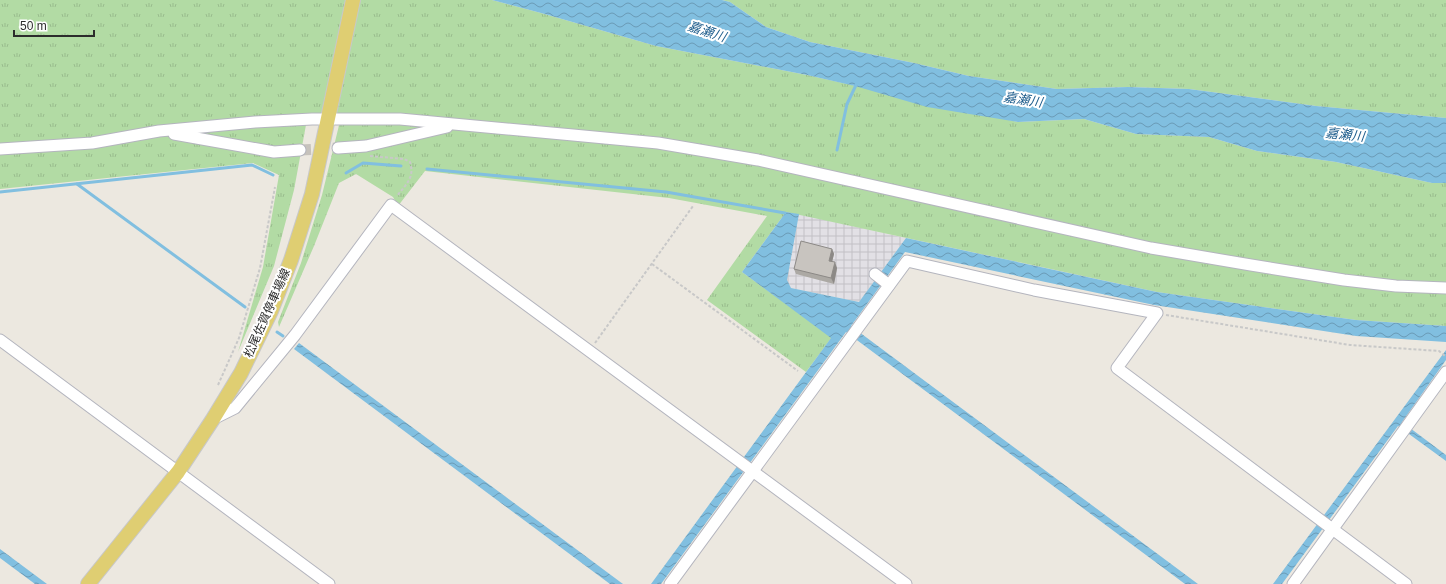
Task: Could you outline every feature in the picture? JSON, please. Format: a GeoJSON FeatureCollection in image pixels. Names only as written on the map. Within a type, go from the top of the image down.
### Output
{"type":"FeatureCollection","features":[{"type":"Feature","properties":{"kind":"main road","name":"松尾佐賀停車場線"},"geometry":{"type":"LineString","coordinates":[[88,584],[178,472],[241,373],[271,311],[291,260],[312,194],[353,0]]}},
{"type":"Feature","properties":{"kind":"street"},"geometry":{"type":"LineString","coordinates":[[0,149],[92,143],[118,140],[159,131],[254,122],[400,119],[658,143],[758,160],[1150,248],[1344,280],[1396,286],[1446,288]]}},
{"type":"Feature","properties":{"kind":"street"},"geometry":{"type":"LineString","coordinates":[[338,148],[366,146],[454,125]]}},
{"type":"Feature","properties":{"kind":"street"},"geometry":{"type":"LineString","coordinates":[[159,131],[274,152],[300,150]]}},
{"type":"Feature","properties":{"kind":"street"},"geometry":{"type":"LineString","coordinates":[[213,419],[235,408],[295,335],[391,206],[906,584]]}},
{"type":"Feature","properties":{"kind":"street"},"geometry":{"type":"LineString","coordinates":[[670,584],[907,261],[1034,290],[1157,313],[1117,368],[1406,584]]}},
{"type":"Feature","properties":{"kind":"street"},"geometry":{"type":"LineString","coordinates":[[875,274],[889,285]]}},
{"type":"Feature","properties":{"kind":"street"},"geometry":{"type":"LineString","coordinates":[[0,340],[329,584]]}},
{"type":"Feature","properties":{"kind":"street"},"geometry":{"type":"LineString","coordinates":[[1293,584],[1331,529],[1446,372]]}},
{"type":"Feature","properties":{"kind":"path"},"geometry":{"type":"LineString","coordinates":[[367,156],[404,159],[410,162],[413,170],[411,176],[391,206]]}},
{"type":"Feature","properties":{"kind":"path"},"geometry":{"type":"LineString","coordinates":[[217,388],[239,338],[260,268],[275,187]]}},
{"type":"Feature","properties":{"kind":"path"},"geometry":{"type":"LineString","coordinates":[[589,351],[694,206]]}},
{"type":"Feature","properties":{"kind":"path"},"geometry":{"type":"LineString","coordinates":[[652,264],[798,371]]}},
{"type":"Feature","properties":{"kind":"path"},"geometry":{"type":"LineString","coordinates":[[1157,313],[1350,345],[1439,351],[1446,357]]}},
{"type":"Feature","properties":{"kind":"shaded area"},"geometry":{"type":"Polygon","coordinates":[[[799,214],[906,238],[859,302],[791,288],[786,280],[799,214]]]}},
{"type":"Feature","properties":{"kind":"green space"},"geometry":{"type":"Polygon","coordinates":[[[0,0],[492,0],[656,46],[807,75],[1018,122],[1084,119],[1136,134],[1209,137],[1257,151],[1336,162],[1432,183],[1446,183],[1446,326],[1356,320],[1157,292],[786,212],[742,272],[832,337],[806,372],[707,300],[767,216],[669,198],[425,171],[398,206],[393,197],[356,174],[339,183],[279,327],[278,322],[301,263],[322,195],[342,113],[308,114],[294,190],[274,266],[238,352],[263,267],[279,175],[253,163],[0,189],[0,0]]]}},
{"type":"Feature","properties":{"kind":"green space"},"geometry":{"type":"Polygon","coordinates":[[[722,0],[1446,0],[1446,118],[1316,106],[1189,89],[1128,87],[1057,89],[969,76],[914,63],[810,42],[766,27],[730,2],[722,0]]]}},
{"type":"Feature","properties":{"kind":"water","name":"嘉瀬川"},"geometry":{"type":"Polygon","coordinates":[[[492,0],[722,0],[730,2],[766,27],[810,42],[914,63],[969,76],[1057,89],[1128,87],[1189,89],[1316,106],[1446,118],[1446,183],[1432,183],[1336,162],[1257,151],[1209,137],[1136,134],[1084,119],[1018,122],[927,107],[855,86],[807,75],[656,46],[492,0]]]}},
{"type":"Feature","properties":{"kind":"water"},"geometry":{"type":"Polygon","coordinates":[[[786,212],[799,214],[787,280],[791,288],[859,302],[906,238],[1157,292],[1356,320],[1446,326],[1446,342],[1356,336],[1154,305],[905,252],[851,326],[1198,584],[1185,584],[846,332],[661,584],[651,584],[831,338],[742,272],[786,212]]]}},
{"type":"Feature","properties":{"kind":"water"},"geometry":{"type":"Polygon","coordinates":[[[299,343],[623,584],[610,584],[294,349],[299,343]]]}},
{"type":"Feature","properties":{"kind":"water"},"geometry":{"type":"Polygon","coordinates":[[[1446,350],[1446,360],[1402,422],[1446,455],[1446,461],[1398,426],[1282,584],[1273,584],[1446,350]]]}},
{"type":"Feature","properties":{"kind":"water"},"geometry":{"type":"Polygon","coordinates":[[[0,549],[47,584],[35,584],[0,558],[0,549]]]}},
{"type":"Feature","properties":{"kind":"building"},"geometry":{"type":"Polygon","coordinates":[[[801,241],[832,249],[829,261],[835,262],[831,278],[794,269],[801,241]]]}},
{"type":"Feature","properties":{"kind":"waterway"},"geometry":{"type":"LineString","coordinates":[[837,150],[847,104],[857,83]]}},
{"type":"Feature","properties":{"kind":"waterway"},"geometry":{"type":"LineString","coordinates":[[346,173],[363,163],[401,166]]}},
{"type":"Feature","properties":{"kind":"waterway"},"geometry":{"type":"LineString","coordinates":[[0,192],[252,165],[273,175]]}},
{"type":"Feature","properties":{"kind":"waterway"},"geometry":{"type":"LineString","coordinates":[[427,169],[666,192],[785,213]]}},
{"type":"Feature","properties":{"kind":"waterway"},"geometry":{"type":"LineString","coordinates":[[77,184],[245,307]]}},
{"type":"Feature","properties":{"kind":"waterway"},"geometry":{"type":"LineString","coordinates":[[277,332],[283,336]]}},
{"type":"Feature","properties":{"kind":"tunnel"},"geometry":{"type":"LineString","coordinates":[[300,150],[338,148]]}}]}
